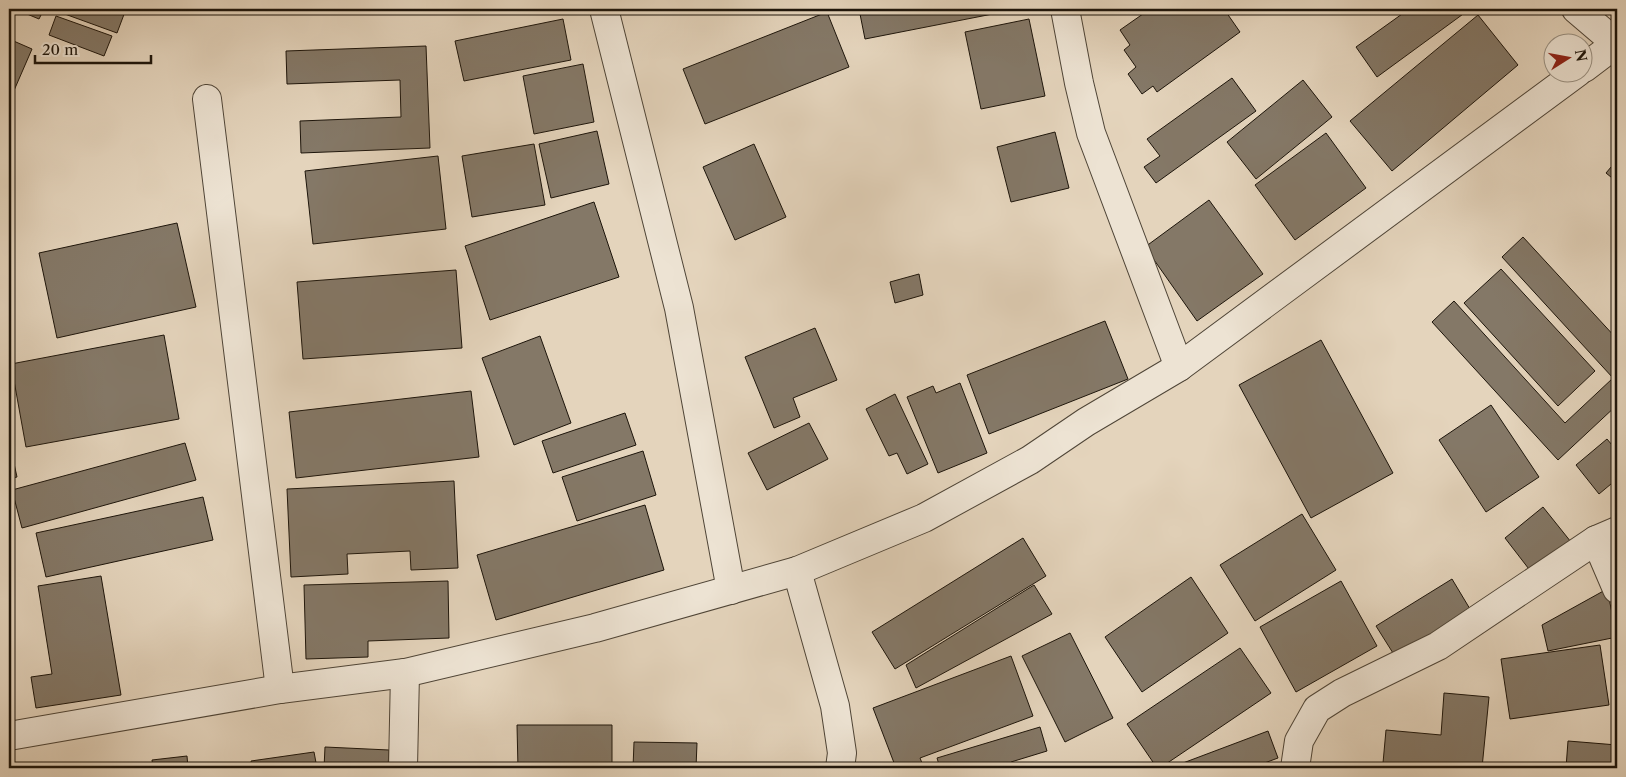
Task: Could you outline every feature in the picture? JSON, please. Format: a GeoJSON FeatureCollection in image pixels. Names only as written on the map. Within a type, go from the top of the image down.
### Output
{"type":"FeatureCollection","features":[{"type":"Feature","properties":{"kind":"street"},"geometry":{"type":"LineString","coordinates":[[604,9],[679,308],[731,590]]}},
{"type":"Feature","properties":{"kind":"street"},"geometry":{"type":"LineString","coordinates":[[1065,9],[1091,133],[1179,368]]}},
{"type":"Feature","properties":{"kind":"street"},"geometry":{"type":"LineString","coordinates":[[1576,9],[1617,44],[1594,61]]}},
{"type":"Feature","properties":{"kind":"street"},"geometry":{"type":"LineString","coordinates":[[9,736],[280,689],[405,673],[595,628],[797,571],[924,518],[1030,460],[1086,422],[1179,368],[1565,82]]}},
{"type":"Feature","properties":{"kind":"street"},"geometry":{"type":"LineString","coordinates":[[207,100],[280,689]]}},
{"type":"Feature","properties":{"kind":"street"},"geometry":{"type":"LineString","coordinates":[[1295,768],[1299,741],[1317,709],[1342,693],[1438,646],[1606,535],[1617,589]]}},
{"type":"Feature","properties":{"kind":"street"},"geometry":{"type":"LineString","coordinates":[[797,571],[836,706],[842,753],[840,768]]}},
{"type":"Feature","properties":{"kind":"street"},"geometry":{"type":"LineString","coordinates":[[403,768],[405,673]]}},
{"type":"Feature","properties":{"kind":"building"},"geometry":{"type":"Polygon","coordinates":[[[15,9],[44,9],[39,19],[15,9]]]}},
{"type":"Feature","properties":{"kind":"building"},"geometry":{"type":"Polygon","coordinates":[[[64,9],[126,9],[117,33],[62,13],[64,9]]]}},
{"type":"Feature","properties":{"kind":"building"},"geometry":{"type":"Polygon","coordinates":[[[859,9],[1012,9],[1013,10],[865,39],[859,9]]]}},
{"type":"Feature","properties":{"kind":"building"},"geometry":{"type":"Polygon","coordinates":[[[1150,9],[1224,9],[1240,32],[1157,92],[1153,86],[1142,94],[1128,74],[1136,67],[1124,50],[1130,45],[1120,30],[1150,9]]]}},
{"type":"Feature","properties":{"kind":"building"},"geometry":{"type":"Polygon","coordinates":[[[1409,9],[1470,9],[1377,77],[1356,47],[1409,9]]]}},
{"type":"Feature","properties":{"kind":"building"},"geometry":{"type":"Polygon","coordinates":[[[827,12],[849,67],[705,124],[683,69],[827,12]]]}},
{"type":"Feature","properties":{"kind":"building"},"geometry":{"type":"Polygon","coordinates":[[[1478,15],[1518,65],[1392,171],[1350,121],[1478,15]]]}},
{"type":"Feature","properties":{"kind":"building"},"geometry":{"type":"Polygon","coordinates":[[[56,16],[112,36],[104,56],[49,35],[56,16]]]}},
{"type":"Feature","properties":{"kind":"building"},"geometry":{"type":"Polygon","coordinates":[[[563,19],[571,60],[464,81],[455,41],[563,19]]]}},
{"type":"Feature","properties":{"kind":"building"},"geometry":{"type":"Polygon","coordinates":[[[1029,19],[1045,96],[981,109],[965,32],[1029,19]]]}},
{"type":"Feature","properties":{"kind":"building"},"geometry":{"type":"Polygon","coordinates":[[[9,39],[32,49],[9,102],[9,39]]]}},
{"type":"Feature","properties":{"kind":"building"},"geometry":{"type":"Polygon","coordinates":[[[426,46],[430,148],[301,153],[300,121],[401,117],[400,80],[287,84],[286,51],[426,46]]]}},
{"type":"Feature","properties":{"kind":"building"},"geometry":{"type":"Polygon","coordinates":[[[583,64],[594,122],[534,134],[523,76],[583,64]]]}},
{"type":"Feature","properties":{"kind":"building"},"geometry":{"type":"Polygon","coordinates":[[[1232,78],[1256,111],[1156,183],[1144,167],[1160,156],[1147,139],[1232,78]]]}},
{"type":"Feature","properties":{"kind":"building"},"geometry":{"type":"Polygon","coordinates":[[[1303,80],[1332,117],[1256,179],[1227,142],[1303,80]]]}},
{"type":"Feature","properties":{"kind":"building"},"geometry":{"type":"Polygon","coordinates":[[[597,131],[609,184],[551,198],[539,144],[597,131]]]}},
{"type":"Feature","properties":{"kind":"building"},"geometry":{"type":"Polygon","coordinates":[[[1055,132],[1069,188],[1011,202],[997,147],[1055,132]]]}},
{"type":"Feature","properties":{"kind":"building"},"geometry":{"type":"Polygon","coordinates":[[[1326,133],[1366,188],[1295,240],[1255,185],[1326,133]]]}},
{"type":"Feature","properties":{"kind":"building"},"geometry":{"type":"Polygon","coordinates":[[[534,144],[545,205],[472,217],[462,156],[534,144]]]}},
{"type":"Feature","properties":{"kind":"building"},"geometry":{"type":"Polygon","coordinates":[[[754,144],[786,217],[735,240],[703,167],[754,144]]]}},
{"type":"Feature","properties":{"kind":"building"},"geometry":{"type":"Polygon","coordinates":[[[438,156],[446,229],[313,244],[305,171],[438,156]]]}},
{"type":"Feature","properties":{"kind":"building"},"geometry":{"type":"Polygon","coordinates":[[[1617,160],[1617,182],[1606,173],[1617,160]]]}},
{"type":"Feature","properties":{"kind":"building"},"geometry":{"type":"Polygon","coordinates":[[[1209,200],[1263,274],[1197,321],[1145,247],[1209,200]]]}},
{"type":"Feature","properties":{"kind":"building"},"geometry":{"type":"Polygon","coordinates":[[[594,202],[619,277],[490,320],[465,246],[594,202]]]}},
{"type":"Feature","properties":{"kind":"building"},"geometry":{"type":"Polygon","coordinates":[[[177,223],[196,307],[57,338],[39,253],[177,223]]]}},
{"type":"Feature","properties":{"kind":"building"},"geometry":{"type":"Polygon","coordinates":[[[1523,237],[1617,339],[1617,405],[1558,460],[1432,322],[1454,301],[1565,423],[1613,378],[1502,257],[1523,237]]]}},
{"type":"Feature","properties":{"kind":"building"},"geometry":{"type":"Polygon","coordinates":[[[1501,269],[1595,371],[1558,406],[1464,303],[1501,269]]]}},
{"type":"Feature","properties":{"kind":"building"},"geometry":{"type":"Polygon","coordinates":[[[456,270],[462,348],[303,359],[297,282],[456,270]]]}},
{"type":"Feature","properties":{"kind":"building"},"geometry":{"type":"Polygon","coordinates":[[[919,274],[923,295],[895,303],[890,282],[919,274]]]}},
{"type":"Feature","properties":{"kind":"building"},"geometry":{"type":"Polygon","coordinates":[[[1105,321],[1128,379],[989,434],[967,375],[1105,321]]]}},
{"type":"Feature","properties":{"kind":"building"},"geometry":{"type":"Polygon","coordinates":[[[815,328],[837,380],[793,398],[800,417],[774,428],[745,357],[815,328]]]}},
{"type":"Feature","properties":{"kind":"building"},"geometry":{"type":"Polygon","coordinates":[[[164,335],[179,419],[26,447],[11,364],[164,335]]]}},
{"type":"Feature","properties":{"kind":"building"},"geometry":{"type":"Polygon","coordinates":[[[540,336],[571,423],[514,445],[482,358],[540,336]]]}},
{"type":"Feature","properties":{"kind":"building"},"geometry":{"type":"Polygon","coordinates":[[[1321,340],[1393,473],[1311,518],[1239,385],[1321,340]]]}},
{"type":"Feature","properties":{"kind":"building"},"geometry":{"type":"Polygon","coordinates":[[[960,383],[987,453],[938,473],[907,397],[933,386],[936,393],[960,383]]]}},
{"type":"Feature","properties":{"kind":"building"},"geometry":{"type":"Polygon","coordinates":[[[471,391],[479,457],[296,478],[289,412],[471,391]]]}},
{"type":"Feature","properties":{"kind":"building"},"geometry":{"type":"Polygon","coordinates":[[[895,394],[928,464],[907,474],[897,453],[889,456],[866,409],[895,394]]]}},
{"type":"Feature","properties":{"kind":"building"},"geometry":{"type":"Polygon","coordinates":[[[1491,405],[1539,477],[1486,512],[1439,440],[1491,405]]]}},
{"type":"Feature","properties":{"kind":"building"},"geometry":{"type":"Polygon","coordinates":[[[625,413],[636,445],[553,473],[542,441],[625,413]]]}},
{"type":"Feature","properties":{"kind":"building"},"geometry":{"type":"Polygon","coordinates":[[[809,423],[828,459],[767,490],[748,453],[809,423]]]}},
{"type":"Feature","properties":{"kind":"building"},"geometry":{"type":"Polygon","coordinates":[[[1607,439],[1617,451],[1617,479],[1599,494],[1576,465],[1607,439]]]}},
{"type":"Feature","properties":{"kind":"building"},"geometry":{"type":"Polygon","coordinates":[[[9,441],[17,477],[9,479],[9,441]]]}},
{"type":"Feature","properties":{"kind":"building"},"geometry":{"type":"Polygon","coordinates":[[[185,443],[196,480],[22,528],[12,490],[185,443]]]}},
{"type":"Feature","properties":{"kind":"building"},"geometry":{"type":"Polygon","coordinates":[[[643,451],[656,495],[577,521],[562,477],[643,451]]]}},
{"type":"Feature","properties":{"kind":"building"},"geometry":{"type":"Polygon","coordinates":[[[454,481],[458,568],[411,570],[410,551],[347,554],[348,574],[291,577],[287,489],[454,481]]]}},
{"type":"Feature","properties":{"kind":"building"},"geometry":{"type":"Polygon","coordinates":[[[203,497],[213,540],[46,577],[36,533],[203,497]]]}},
{"type":"Feature","properties":{"kind":"building"},"geometry":{"type":"Polygon","coordinates":[[[645,505],[664,570],[496,620],[477,555],[645,505]]]}},
{"type":"Feature","properties":{"kind":"building"},"geometry":{"type":"Polygon","coordinates":[[[1543,507],[1571,542],[1532,573],[1505,538],[1543,507]]]}},
{"type":"Feature","properties":{"kind":"building"},"geometry":{"type":"Polygon","coordinates":[[[1302,514],[1336,570],[1255,621],[1220,565],[1302,514]]]}},
{"type":"Feature","properties":{"kind":"building"},"geometry":{"type":"Polygon","coordinates":[[[1023,538],[1046,576],[895,669],[872,632],[1023,538]]]}},
{"type":"Feature","properties":{"kind":"building"},"geometry":{"type":"Polygon","coordinates":[[[101,576],[121,695],[36,708],[31,677],[52,674],[38,586],[101,576]]]}},
{"type":"Feature","properties":{"kind":"building"},"geometry":{"type":"Polygon","coordinates":[[[1191,577],[1228,633],[1142,692],[1105,637],[1191,577]]]}},
{"type":"Feature","properties":{"kind":"building"},"geometry":{"type":"Polygon","coordinates":[[[1452,579],[1473,614],[1398,661],[1376,626],[1452,579]]]}},
{"type":"Feature","properties":{"kind":"building"},"geometry":{"type":"Polygon","coordinates":[[[448,581],[449,638],[368,641],[368,657],[306,659],[304,585],[448,581]]]}},
{"type":"Feature","properties":{"kind":"building"},"geometry":{"type":"Polygon","coordinates":[[[1341,581],[1377,646],[1296,692],[1260,627],[1341,581]]]}},
{"type":"Feature","properties":{"kind":"building"},"geometry":{"type":"Polygon","coordinates":[[[1034,585],[1052,614],[916,688],[906,665],[1034,585]]]}},
{"type":"Feature","properties":{"kind":"building"},"geometry":{"type":"Polygon","coordinates":[[[1607,589],[1617,637],[1548,651],[1542,625],[1607,589]]]}},
{"type":"Feature","properties":{"kind":"building"},"geometry":{"type":"Polygon","coordinates":[[[1070,633],[1113,718],[1065,742],[1022,656],[1070,633]]]}},
{"type":"Feature","properties":{"kind":"building"},"geometry":{"type":"Polygon","coordinates":[[[1600,645],[1609,705],[1510,719],[1501,659],[1600,645]]]}},
{"type":"Feature","properties":{"kind":"building"},"geometry":{"type":"Polygon","coordinates":[[[1240,648],[1271,693],[1160,768],[1157,768],[1127,724],[1240,648]]]}},
{"type":"Feature","properties":{"kind":"building"},"geometry":{"type":"Polygon","coordinates":[[[1011,656],[1033,716],[920,758],[924,768],[896,768],[873,708],[1011,656]]]}},
{"type":"Feature","properties":{"kind":"building"},"geometry":{"type":"Polygon","coordinates":[[[1444,693],[1489,697],[1482,768],[1436,768],[1383,763],[1386,730],[1441,735],[1444,693]]]}},
{"type":"Feature","properties":{"kind":"building"},"geometry":{"type":"Polygon","coordinates":[[[517,725],[612,725],[612,768],[518,768],[517,725]]]}},
{"type":"Feature","properties":{"kind":"building"},"geometry":{"type":"Polygon","coordinates":[[[1040,727],[1047,751],[1011,762],[1013,768],[940,768],[937,758],[1040,727]]]}},
{"type":"Feature","properties":{"kind":"building"},"geometry":{"type":"Polygon","coordinates":[[[1268,731],[1278,758],[1251,768],[1176,768],[1175,766],[1268,731]]]}},
{"type":"Feature","properties":{"kind":"building"},"geometry":{"type":"Polygon","coordinates":[[[1568,741],[1617,745],[1617,768],[1566,768],[1568,741]]]}},
{"type":"Feature","properties":{"kind":"building"},"geometry":{"type":"Polygon","coordinates":[[[634,742],[697,743],[696,768],[633,768],[634,742]]]}},
{"type":"Feature","properties":{"kind":"building"},"geometry":{"type":"Polygon","coordinates":[[[325,747],[389,750],[388,768],[324,768],[325,747]]]}},
{"type":"Feature","properties":{"kind":"building"},"geometry":{"type":"Polygon","coordinates":[[[314,752],[317,768],[252,768],[251,761],[314,752]]]}},
{"type":"Feature","properties":{"kind":"building"},"geometry":{"type":"Polygon","coordinates":[[[187,756],[188,768],[153,768],[152,760],[187,756]]]}},
{"type":"Feature","properties":{"kind":"building"},"geometry":{"type":"Polygon","coordinates":[[[244,764],[244,768],[196,768],[244,764]]]}}]}
